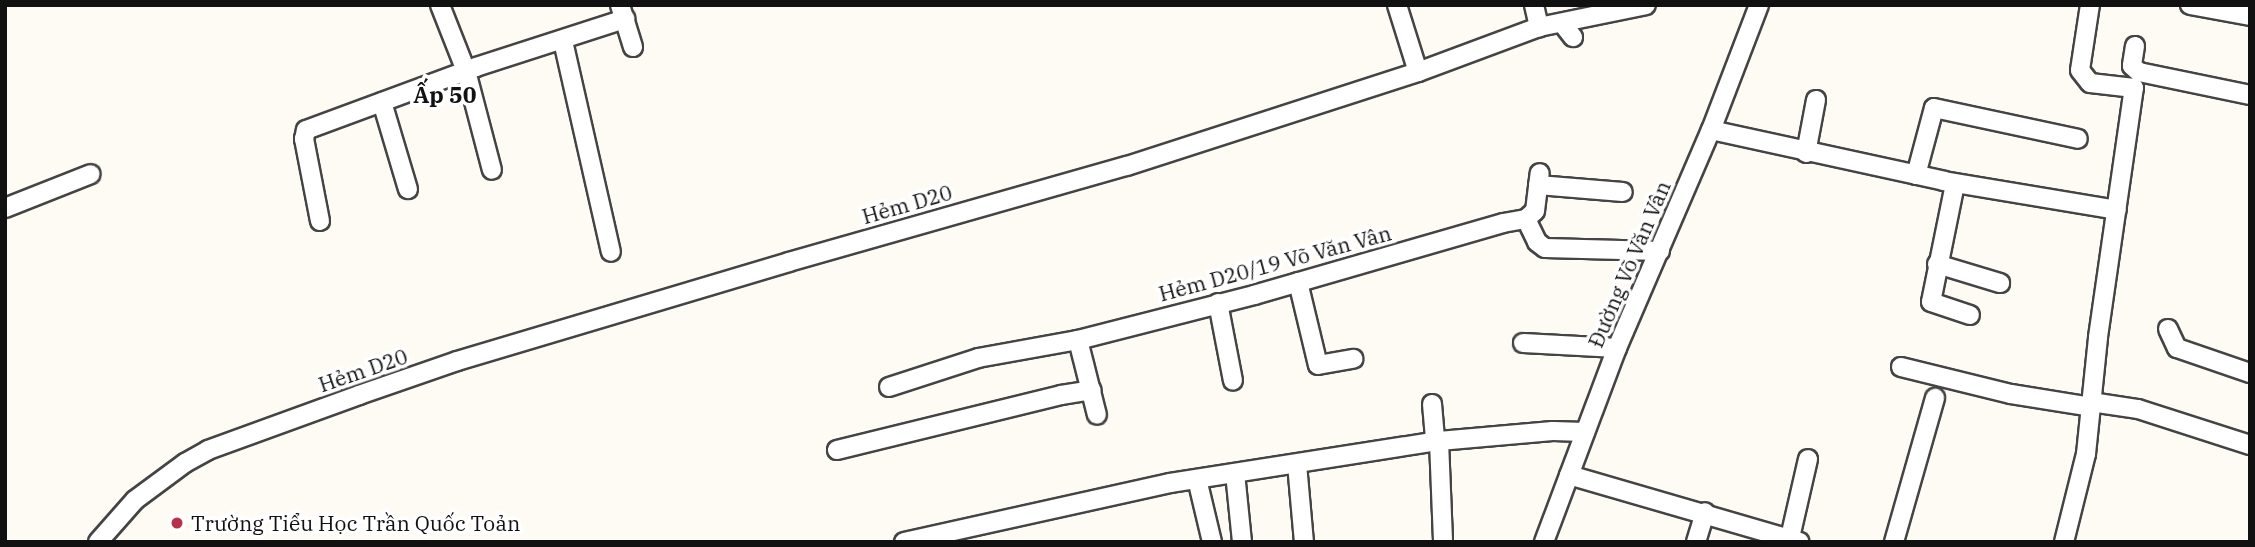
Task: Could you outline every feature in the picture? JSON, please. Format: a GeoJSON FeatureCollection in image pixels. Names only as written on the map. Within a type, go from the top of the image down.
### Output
{"type":"FeatureCollection","features":[{"type":"Feature","properties":{"kind":"street"},"geometry":{"type":"LineString","coordinates":[[440,5],[466,71],[492,170]]}},
{"type":"Feature","properties":{"kind":"street"},"geometry":{"type":"LineString","coordinates":[[1397,5],[1418,72]]}},
{"type":"Feature","properties":{"kind":"street"},"geometry":{"type":"LineString","coordinates":[[1534,5],[1539,27]]}},
{"type":"Feature","properties":{"kind":"street","name":"Hẻm D20"},"geometry":{"type":"LineString","coordinates":[[98,542],[135,500],[185,463],[260,430],[457,361],[880,235],[1127,166],[1418,72],[1539,27],[1567,30],[1620,7],[1646,5]]}},
{"type":"Feature","properties":{"kind":"street","name":"Đường Võ Văn Vân"},"geometry":{"type":"LineString","coordinates":[[1544,542],[1618,348],[1711,130],[1759,5]]}},
{"type":"Feature","properties":{"kind":"street"},"geometry":{"type":"LineString","coordinates":[[2064,542],[2086,454],[2134,88],[2090,83],[2080,70],[2090,5]]}},
{"type":"Feature","properties":{"kind":"street"},"geometry":{"type":"LineString","coordinates":[[2190,5],[2250,16]]}},
{"type":"Feature","properties":{"kind":"street"},"geometry":{"type":"LineString","coordinates":[[320,221],[304,139],[306,130],[466,71],[562,41],[622,12],[633,47]]}},
{"type":"Feature","properties":{"kind":"street"},"geometry":{"type":"LineString","coordinates":[[562,41],[611,252]]}},
{"type":"Feature","properties":{"kind":"street"},"geometry":{"type":"LineString","coordinates":[[2135,46],[2133,66],[2138,72],[2250,95]]}},
{"type":"Feature","properties":{"kind":"street"},"geometry":{"type":"LineString","coordinates":[[1806,153],[1816,100]]}},
{"type":"Feature","properties":{"kind":"street"},"geometry":{"type":"LineString","coordinates":[[382,102],[408,189]]}},
{"type":"Feature","properties":{"kind":"street"},"geometry":{"type":"LineString","coordinates":[[1916,175],[1934,108],[2078,139]]}},
{"type":"Feature","properties":{"kind":"street"},"geometry":{"type":"LineString","coordinates":[[1711,130],[1955,184],[2117,210]]}},
{"type":"Feature","properties":{"kind":"street"},"geometry":{"type":"LineString","coordinates":[[5,208],[91,174]]}},
{"type":"Feature","properties":{"kind":"street"},"geometry":{"type":"LineString","coordinates":[[1623,192],[1539,179],[1535,211],[1526,219],[1537,242],[1545,248],[1660,251]]}},
{"type":"Feature","properties":{"kind":"street"},"geometry":{"type":"LineString","coordinates":[[1955,184],[1931,302],[1970,315]]}},
{"type":"Feature","properties":{"kind":"street","name":"Hẻm D20/19 Võ Văn Vân"},"geometry":{"type":"LineString","coordinates":[[889,387],[978,358],[1078,340],[1298,282],[1503,223],[1526,219]]}},
{"type":"Feature","properties":{"kind":"street"},"geometry":{"type":"LineString","coordinates":[[1937,264],[2000,283]]}},
{"type":"Feature","properties":{"kind":"street"},"geometry":{"type":"LineString","coordinates":[[1298,282],[1318,365],[1353,359]]}},
{"type":"Feature","properties":{"kind":"street"},"geometry":{"type":"LineString","coordinates":[[1218,303],[1233,382]]}},
{"type":"Feature","properties":{"kind":"street"},"geometry":{"type":"LineString","coordinates":[[2168,329],[2177,348],[2250,373]]}},
{"type":"Feature","properties":{"kind":"street"},"geometry":{"type":"LineString","coordinates":[[1078,340],[1097,415]]}},
{"type":"Feature","properties":{"kind":"street"},"geometry":{"type":"LineString","coordinates":[[1523,343],[1583,344],[1618,348]]}},
{"type":"Feature","properties":{"kind":"street"},"geometry":{"type":"LineString","coordinates":[[1901,367],[2011,394],[2138,408],[2250,446]]}},
{"type":"Feature","properties":{"kind":"street"},"geometry":{"type":"LineString","coordinates":[[837,450],[1061,395],[1092,390]]}},
{"type":"Feature","properties":{"kind":"street"},"geometry":{"type":"LineString","coordinates":[[1894,542],[1936,398]]}},
{"type":"Feature","properties":{"kind":"street"},"geometry":{"type":"LineString","coordinates":[[1432,404],[1443,542]]}},
{"type":"Feature","properties":{"kind":"street"},"geometry":{"type":"LineString","coordinates":[[904,542],[1197,479],[1437,441],[1553,431],[1585,432]]}},
{"type":"Feature","properties":{"kind":"street"},"geometry":{"type":"LineString","coordinates":[[1569,475],[1705,512],[1793,541],[1808,459]]}},
{"type":"Feature","properties":{"kind":"street"},"geometry":{"type":"LineString","coordinates":[[1297,464],[1304,542]]}},
{"type":"Feature","properties":{"kind":"street"},"geometry":{"type":"LineString","coordinates":[[1235,474],[1242,542]]}},
{"type":"Feature","properties":{"kind":"street"},"geometry":{"type":"LineString","coordinates":[[1197,479],[1212,542]]}},
{"type":"Feature","properties":{"kind":"street"},"geometry":{"type":"LineString","coordinates":[[1696,542],[1705,512]]}},
{"type":"Feature","properties":{"kind":"place","name":"Trường Tiểu Học Trần Quốc Toản"},"geometry":{"type":"Point","coordinates":[177,523]}},
{"type":"Feature","properties":{"kind":"district","name":"Ấp 50"},"geometry":{"type":"Point","coordinates":[445,94]}}]}
